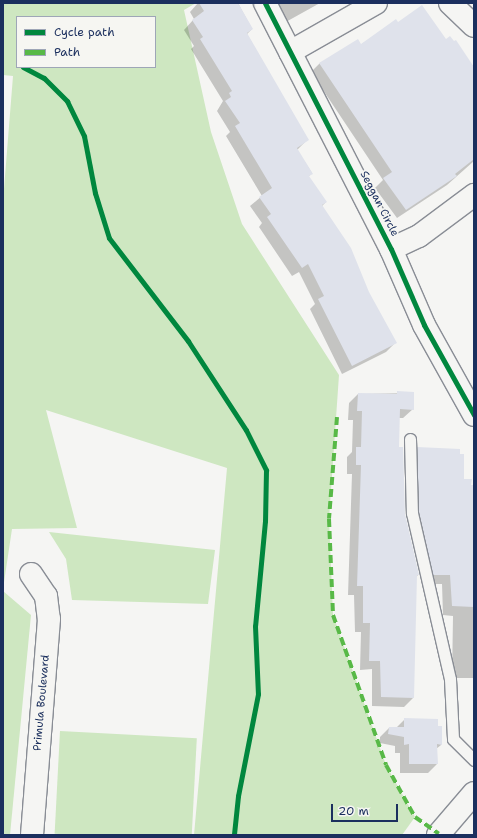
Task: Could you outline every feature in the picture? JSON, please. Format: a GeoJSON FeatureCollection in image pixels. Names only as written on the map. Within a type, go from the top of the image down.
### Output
{"type":"FeatureCollection","features":[{"type":"Feature","properties":{"kind":"street","name":"Seggan Circle"},"geometry":{"type":"LineString","coordinates":[[265,3],[391,249],[424,325],[474,415]]}},
{"type":"Feature","properties":{"kind":"street"},"geometry":{"type":"LineString","coordinates":[[290,52],[376,3]]}},
{"type":"Feature","properties":{"kind":"street"},"geometry":{"type":"LineString","coordinates":[[450,3],[474,26]]}},
{"type":"Feature","properties":{"kind":"street","name":"Seggan Circle"},"geometry":{"type":"LineString","coordinates":[[391,249],[419,236],[474,195]]}},
{"type":"Feature","properties":{"kind":"street","name":"Primula Boulevard"},"geometry":{"type":"LineString","coordinates":[[31,574],[46,596],[49,619],[32,835]]}},
{"type":"Feature","properties":{"kind":"street"},"geometry":{"type":"LineString","coordinates":[[438,835],[474,793]]}},
{"type":"Feature","properties":{"kind":"lane"},"geometry":{"type":"LineString","coordinates":[[410,439],[412,513],[450,679],[453,738],[474,760]]}},
{"type":"Feature","properties":{"kind":"green space"},"geometry":{"type":"Polygon","coordinates":[[[3,3],[196,3],[184,10],[211,132],[242,224],[339,375],[329,519],[333,615],[386,765],[415,817],[402,835],[194,835],[227,468],[46,410],[77,528],[12,529],[3,589],[3,201],[13,76],[3,75],[3,3]]]}},
{"type":"Feature","properties":{"kind":"green space"},"geometry":{"type":"Polygon","coordinates":[[[49,532],[215,550],[208,604],[72,600],[66,559],[49,532]]]}},
{"type":"Feature","properties":{"kind":"green space"},"geometry":{"type":"Polygon","coordinates":[[[3,591],[31,615],[10,835],[3,835],[3,591]]]}},
{"type":"Feature","properties":{"kind":"green space"},"geometry":{"type":"Polygon","coordinates":[[[60,731],[197,738],[192,835],[55,834],[60,731]]]}},
{"type":"Feature","properties":{"kind":"building"},"geometry":{"type":"Polygon","coordinates":[[[199,3],[238,3],[253,29],[247,33],[309,140],[297,148],[313,174],[309,176],[327,202],[322,205],[351,248],[369,292],[397,343],[352,366],[318,299],[324,296],[308,264],[302,268],[267,217],[271,214],[259,197],[272,188],[235,126],[240,123],[225,101],[231,97],[229,93],[232,91],[200,39],[203,37],[192,20],[204,11],[199,3]]]}},
{"type":"Feature","properties":{"kind":"building"},"geometry":{"type":"Polygon","coordinates":[[[422,5],[446,39],[450,36],[454,41],[456,40],[474,67],[474,159],[455,174],[457,176],[406,210],[383,178],[392,172],[319,63],[358,39],[361,44],[396,19],[398,22],[422,5]]]}},
{"type":"Feature","properties":{"kind":"building"},"geometry":{"type":"Polygon","coordinates":[[[397,391],[414,392],[414,410],[400,409],[399,447],[403,447],[405,514],[419,575],[417,575],[414,698],[381,697],[380,661],[369,661],[370,623],[363,623],[363,586],[357,586],[361,465],[356,465],[356,447],[361,447],[362,411],[357,411],[358,393],[397,394],[397,391]]]}},
{"type":"Feature","properties":{"kind":"building"},"geometry":{"type":"Polygon","coordinates":[[[417,447],[460,449],[460,454],[464,454],[464,479],[472,479],[471,485],[474,485],[474,607],[452,606],[450,575],[433,575],[419,512],[417,447]]]}},
{"type":"Feature","properties":{"kind":"building"},"geometry":{"type":"Polygon","coordinates":[[[404,718],[438,719],[438,726],[442,726],[442,745],[437,744],[438,764],[409,764],[409,744],[404,745],[404,737],[388,734],[389,727],[404,727],[404,718]]]}},
{"type":"Feature","properties":{"kind":"marked path"},"geometry":{"type":"LineString","coordinates":[[337,417],[329,519],[333,615],[386,765],[415,817],[439,834]]}},
{"type":"Feature","properties":{"kind":"cycle path"},"geometry":{"type":"LineString","coordinates":[[265,3],[391,249],[424,325],[474,415]]}},
{"type":"Feature","properties":{"kind":"cycle path"},"geometry":{"type":"LineString","coordinates":[[25,68],[44,78],[67,101],[84,136],[95,193],[109,238],[188,341],[246,430],[266,470],[265,521],[255,626],[258,694],[238,796],[234,835]]}}]}
